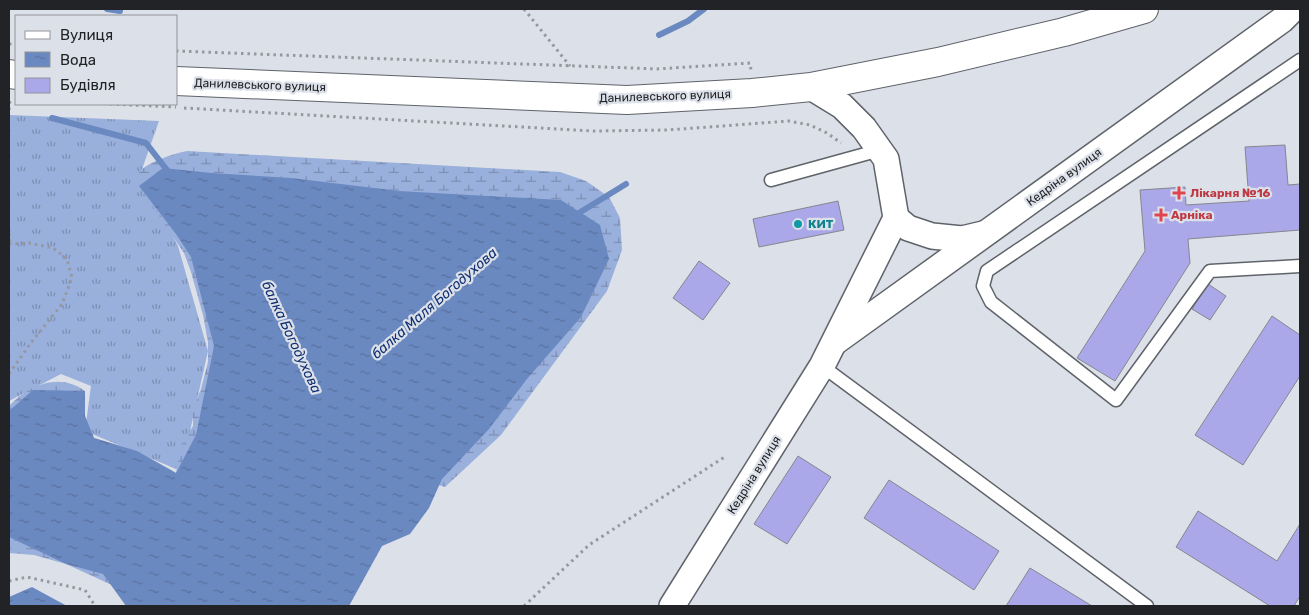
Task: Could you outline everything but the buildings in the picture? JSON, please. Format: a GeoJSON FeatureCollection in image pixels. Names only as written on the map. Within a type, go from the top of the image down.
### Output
{"type":"FeatureCollection","features":[{"type":"Feature","properties":{"kind":"street","name":"Данилевського вулиця"},"geometry":{"type":"LineString","coordinates":[[178,81],[627,100],[752,93],[811,87],[948,60],[1064,32],[1144,9]]}},
{"type":"Feature","properties":{"kind":"street","name":"Кедріна вулиця"},"geometry":{"type":"LineString","coordinates":[[833,344],[1282,20],[1293,9]]}},
{"type":"Feature","properties":{"kind":"street"},"geometry":{"type":"LineString","coordinates":[[811,87],[842,106],[864,128],[869,153],[886,158],[896,218],[908,228],[932,236],[962,239],[987,233]]}},
{"type":"Feature","properties":{"kind":"street","name":"Кедріна вулиця"},"geometry":{"type":"LineString","coordinates":[[672,606],[822,366],[896,218]]}},
{"type":"Feature","properties":{"kind":"lane"},"geometry":{"type":"LineString","coordinates":[[1300,60],[987,271],[983,286],[991,302],[1116,400],[1210,271],[1300,266]]}},
{"type":"Feature","properties":{"kind":"lane"},"geometry":{"type":"LineString","coordinates":[[771,180],[869,153]]}},
{"type":"Feature","properties":{"kind":"lane"},"geometry":{"type":"LineString","coordinates":[[822,366],[1147,606]]}},
{"type":"Feature","properties":{"kind":"path"},"geometry":{"type":"LineString","coordinates":[[524,9],[571,67]]}},
{"type":"Feature","properties":{"kind":"path"},"geometry":{"type":"LineString","coordinates":[[178,51],[656,69],[750,63],[753,124]]}},
{"type":"Feature","properties":{"kind":"path"},"geometry":{"type":"LineString","coordinates":[[9,110],[12,83]]}},
{"type":"Feature","properties":{"kind":"path"},"geometry":{"type":"LineString","coordinates":[[128,105],[593,131],[668,130],[789,121],[810,124],[869,153]]}},
{"type":"Feature","properties":{"kind":"path"},"geometry":{"type":"LineString","coordinates":[[9,233],[10,244],[29,243],[54,248],[67,259],[72,278],[62,304],[9,374]]}},
{"type":"Feature","properties":{"kind":"path"},"geometry":{"type":"LineString","coordinates":[[524,606],[589,546],[726,456]]}},
{"type":"Feature","properties":{"kind":"path"},"geometry":{"type":"LineString","coordinates":[[9,580],[27,577],[85,590],[95,606]]}},
{"type":"Feature","properties":{"kind":"green space"},"geometry":{"type":"Polygon","coordinates":[[[9,115],[159,121],[141,172],[178,246],[208,351],[181,471],[85,431],[91,386],[61,374],[9,401],[9,115]]]}},
{"type":"Feature","properties":{"kind":"green space"},"geometry":{"type":"Polygon","coordinates":[[[187,151],[560,172],[586,181],[609,197],[620,218],[622,250],[607,291],[501,435],[445,487],[422,480],[236,374],[125,591],[66,564],[34,555],[9,553],[9,406],[35,387],[55,382],[75,385],[85,391],[85,416],[94,438],[137,451],[176,473],[181,445],[193,426],[193,409],[201,389],[208,362],[208,342],[203,315],[184,253],[139,186],[139,171],[162,158],[187,151]]]}},
{"type":"Feature","properties":{"kind":"water"},"geometry":{"type":"Polygon","coordinates":[[[163,168],[291,178],[399,191],[561,200],[600,225],[609,259],[581,317],[527,379],[489,429],[442,479],[429,508],[410,534],[382,546],[349,606],[126,606],[103,574],[66,564],[9,537],[9,411],[33,390],[85,391],[85,416],[94,438],[137,451],[176,473],[196,435],[214,346],[191,257],[139,186],[163,168]]]}},
{"type":"Feature","properties":{"kind":"water"},"geometry":{"type":"Polygon","coordinates":[[[32,587],[67,606],[9,606],[9,597],[32,587]]]}},
{"type":"Feature","properties":{"kind":"waterway","name":"балка Богодухова"},"geometry":{"type":"LineString","coordinates":[[107,9],[120,11]]}},
{"type":"Feature","properties":{"kind":"waterway","name":"балка Маля Богодухова"},"geometry":{"type":"LineString","coordinates":[[659,35],[688,21],[704,9]]}},
{"type":"Feature","properties":{"kind":"waterway","name":"балка Богодухова"},"geometry":{"type":"LineString","coordinates":[[52,118],[146,143],[170,174]]}},
{"type":"Feature","properties":{"kind":"waterway","name":"балка Маля Богодухова"},"geometry":{"type":"LineString","coordinates":[[574,216],[626,184]]}},
{"type":"Feature","properties":{"kind":"place","name":"Лікарня №16"},"geometry":{"type":"Point","coordinates":[1179,193]}},
{"type":"Feature","properties":{"kind":"place","name":"Арніка"},"geometry":{"type":"Point","coordinates":[1161,215]}},
{"type":"Feature","properties":{"kind":"place","name":"КИТ"},"geometry":{"type":"Point","coordinates":[798,224]}}]}
